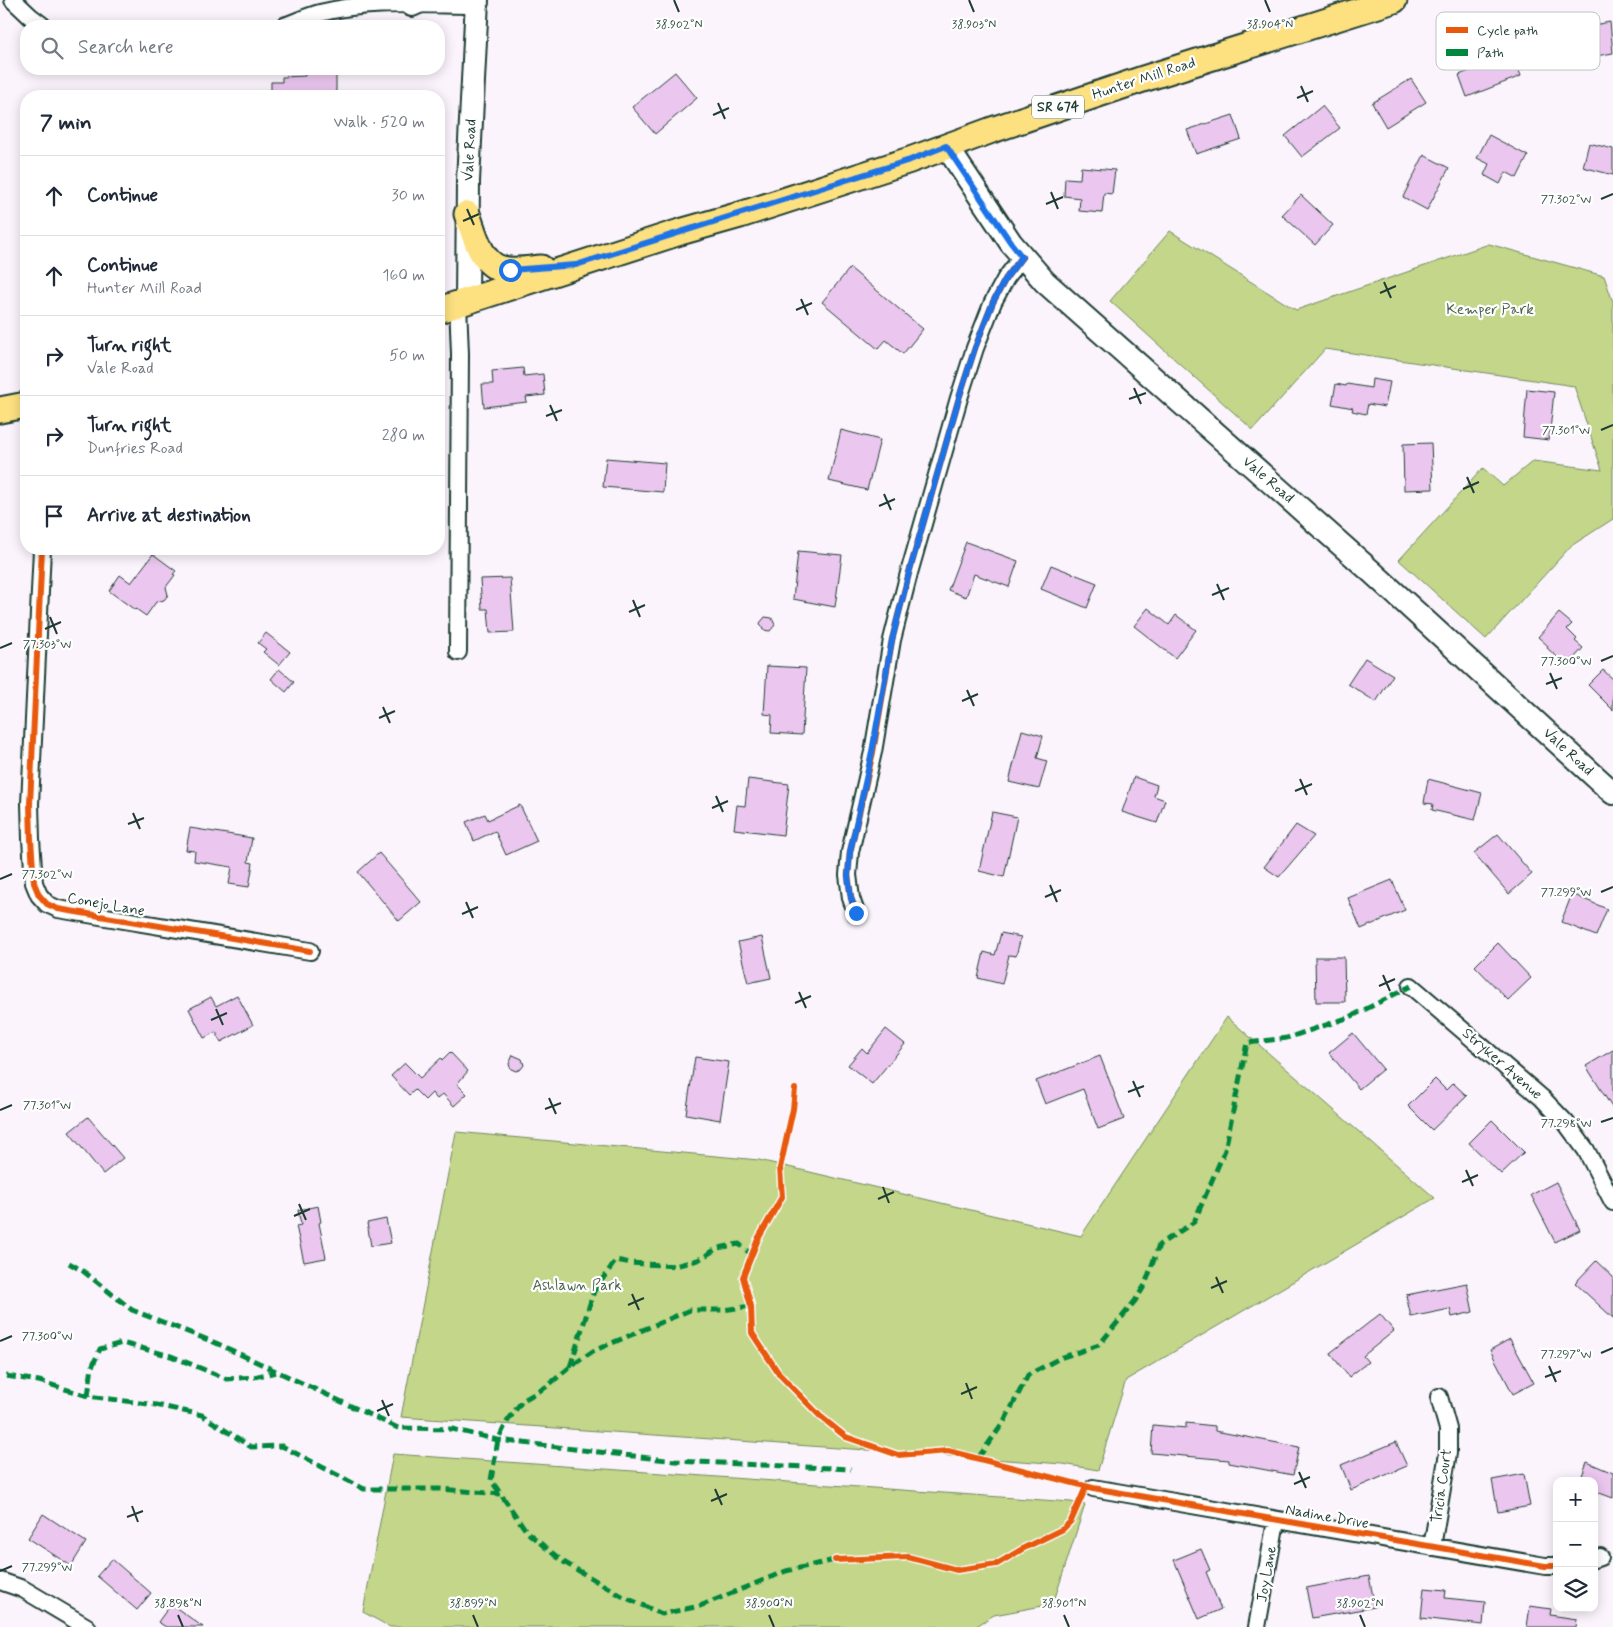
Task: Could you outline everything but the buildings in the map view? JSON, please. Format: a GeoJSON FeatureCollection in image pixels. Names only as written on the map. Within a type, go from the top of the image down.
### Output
{"type":"FeatureCollection","features":[{"type":"Feature","properties":{"kind":"main road","name":"Hunter Mill Road"},"geometry":{"type":"LineString","coordinates":[[455,305],[910,160],[1143,79],[1394,0]]}},
{"type":"Feature","properties":{"kind":"main road","name":"Vale Road"},"geometry":{"type":"LineString","coordinates":[[455,305],[467,214],[477,2]]}},
{"type":"Feature","properties":{"kind":"main road","name":"Vale Road"},"geometry":{"type":"LineString","coordinates":[[946,146],[1011,243],[1045,282],[1373,573],[1613,793]]}},
{"type":"Feature","properties":{"kind":"main road"},"geometry":{"type":"LineString","coordinates":[[467,214],[483,252],[497,268],[510,270],[576,265]]}},
{"type":"Feature","properties":{"kind":"main road"},"geometry":{"type":"LineString","coordinates":[[0,410],[20,406]]}},
{"type":"Feature","properties":{"kind":"street"},"geometry":{"type":"LineString","coordinates":[[12,0],[34,20]]}},
{"type":"Feature","properties":{"kind":"street"},"geometry":{"type":"LineString","coordinates":[[300,20],[319,13],[349,7],[417,2],[477,2]]}},
{"type":"Feature","properties":{"kind":"street"},"geometry":{"type":"LineString","coordinates":[[856,913],[851,898],[848,876],[850,852],[872,752],[892,640],[909,573],[975,348],[993,302],[1006,278],[1022,257]]}},
{"type":"Feature","properties":{"kind":"street"},"geometry":{"type":"LineString","coordinates":[[455,305],[460,354],[458,652]]}},
{"type":"Feature","properties":{"kind":"street","name":"Conejo Lane"},"geometry":{"type":"LineString","coordinates":[[42,555],[30,804],[34,883],[39,895],[47,904],[58,909],[310,951]]}},
{"type":"Feature","properties":{"kind":"street","name":"Stryker Avenue"},"geometry":{"type":"LineString","coordinates":[[1411,986],[1548,1104],[1586,1150],[1613,1202]]}},
{"type":"Feature","properties":{"kind":"street","name":"Tricia Court"},"geometry":{"type":"LineString","coordinates":[[1432,1547],[1448,1453],[1448,1429],[1439,1396]]}},
{"type":"Feature","properties":{"kind":"street","name":"Nadine Drive"},"geometry":{"type":"LineString","coordinates":[[1093,1488],[1553,1566]]}},
{"type":"Feature","properties":{"kind":"street","name":"Joy Lane"},"geometry":{"type":"LineString","coordinates":[[1257,1627],[1276,1520]]}},
{"type":"Feature","properties":{"kind":"street"},"geometry":{"type":"LineString","coordinates":[[0,1581],[23,1589],[87,1627]]}},
{"type":"Feature","properties":{"kind":"green space","name":"Kemper Park"},"geometry":{"type":"Polygon","coordinates":[[[1170,231],[1296,310],[1489,244],[1604,276],[1613,302],[1613,519],[1571,546],[1486,639],[1399,560],[1483,468],[1503,486],[1533,461],[1602,470],[1574,386],[1325,349],[1253,430],[1110,301],[1170,231]]]}},
{"type":"Feature","properties":{"kind":"green space","name":"Ashlawn Park"},"geometry":{"type":"Polygon","coordinates":[[[1227,1017],[1435,1198],[1126,1380],[1098,1470],[1063,1464],[401,1417],[456,1132],[759,1160],[1081,1236],[1227,1017]]]}},
{"type":"Feature","properties":{"kind":"green space"},"geometry":{"type":"Polygon","coordinates":[[[393,1454],[1071,1502],[1085,1505],[1053,1604],[994,1615],[975,1627],[390,1627],[363,1612],[393,1454]]]}},
{"type":"Feature","properties":{"kind":"marked path"},"geometry":{"type":"LineString","coordinates":[[978,1458],[1004,1422],[1028,1375],[1060,1358],[1099,1345],[1135,1301],[1145,1285],[1159,1245],[1194,1222],[1225,1150],[1247,1043],[1287,1038],[1350,1017],[1411,986]]}},
{"type":"Feature","properties":{"kind":"marked path"},"geometry":{"type":"LineString","coordinates":[[570,1367],[594,1291],[616,1260],[675,1266],[698,1260],[718,1248],[739,1244],[752,1255]]}},
{"type":"Feature","properties":{"kind":"marked path"},"geometry":{"type":"LineString","coordinates":[[69,1263],[83,1271],[132,1310],[216,1343],[398,1428],[452,1429],[498,1440],[675,1461],[851,1469]]}},
{"type":"Feature","properties":{"kind":"marked path"},"geometry":{"type":"LineString","coordinates":[[751,1306],[723,1310],[690,1310],[593,1351],[546,1387],[522,1401],[507,1422],[498,1440],[491,1480],[527,1532],[562,1561],[622,1596],[662,1614],[700,1606],[786,1571],[835,1560]]}},
{"type":"Feature","properties":{"kind":"marked path"},"geometry":{"type":"LineString","coordinates":[[88,1396],[92,1367],[100,1349],[122,1343],[171,1356],[227,1379],[254,1377],[276,1372]]}},
{"type":"Feature","properties":{"kind":"marked path"},"geometry":{"type":"LineString","coordinates":[[6,1376],[39,1381],[88,1396],[156,1405],[202,1415],[251,1447],[282,1446],[364,1489],[440,1489],[500,1494]]}},
{"type":"Feature","properties":{"kind":"cycle path"},"geometry":{"type":"LineString","coordinates":[[856,913],[851,898],[848,875],[850,852],[873,752],[892,640],[909,573],[975,348],[993,302],[1006,278],[1022,257]]}},
{"type":"Feature","properties":{"kind":"cycle path"},"geometry":{"type":"LineString","coordinates":[[42,555],[30,804],[34,883],[39,895],[47,904],[58,909],[310,951]]}},
{"type":"Feature","properties":{"kind":"cycle path"},"geometry":{"type":"LineString","coordinates":[[795,1089],[793,1109],[780,1168],[782,1197],[758,1239],[743,1277],[751,1306],[752,1333],[779,1374],[820,1416],[846,1437],[898,1455],[948,1451],[1093,1488],[1553,1566]]}},
{"type":"Feature","properties":{"kind":"cycle path"},"geometry":{"type":"LineString","coordinates":[[835,1560],[908,1557],[957,1570],[997,1564],[1063,1529],[1071,1521],[1086,1487]]}},
{"type":"Feature","properties":{"kind":"route"},"geometry":{"type":"LineString","coordinates":[[510,270],[576,265],[910,160],[946,146],[1022,257],[1006,278],[993,302],[975,348],[909,573],[892,640],[872,752],[850,852],[848,876],[851,898],[856,913]]}}]}
